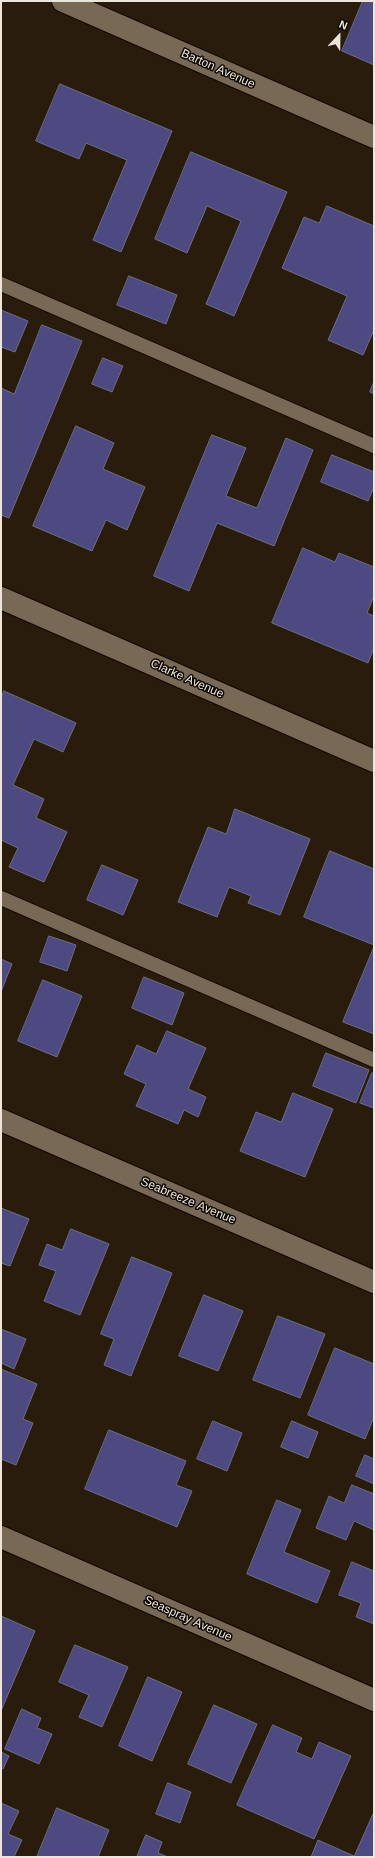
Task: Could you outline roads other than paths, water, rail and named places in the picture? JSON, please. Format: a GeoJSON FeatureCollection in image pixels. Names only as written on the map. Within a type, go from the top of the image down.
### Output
{"type":"FeatureCollection","features":[{"type":"Feature","properties":{"kind":"street","name":"Barton Avenue"},"geometry":{"type":"LineString","coordinates":[[63,1],[374,137]]}},
{"type":"Feature","properties":{"kind":"street","name":"Clarke Avenue"},"geometry":{"type":"LineString","coordinates":[[1,598],[374,760]]}},
{"type":"Feature","properties":{"kind":"street","name":"Seabreeze Avenue"},"geometry":{"type":"LineString","coordinates":[[1,1120],[374,1282]]}},
{"type":"Feature","properties":{"kind":"street","name":"Seaspray Avenue"},"geometry":{"type":"LineString","coordinates":[[1,1537],[374,1700]]}},
{"type":"Feature","properties":{"kind":"lane"},"geometry":{"type":"LineString","coordinates":[[1,284],[374,446]]}},
{"type":"Feature","properties":{"kind":"lane"},"geometry":{"type":"LineString","coordinates":[[1,898],[374,1060]]}}]}
